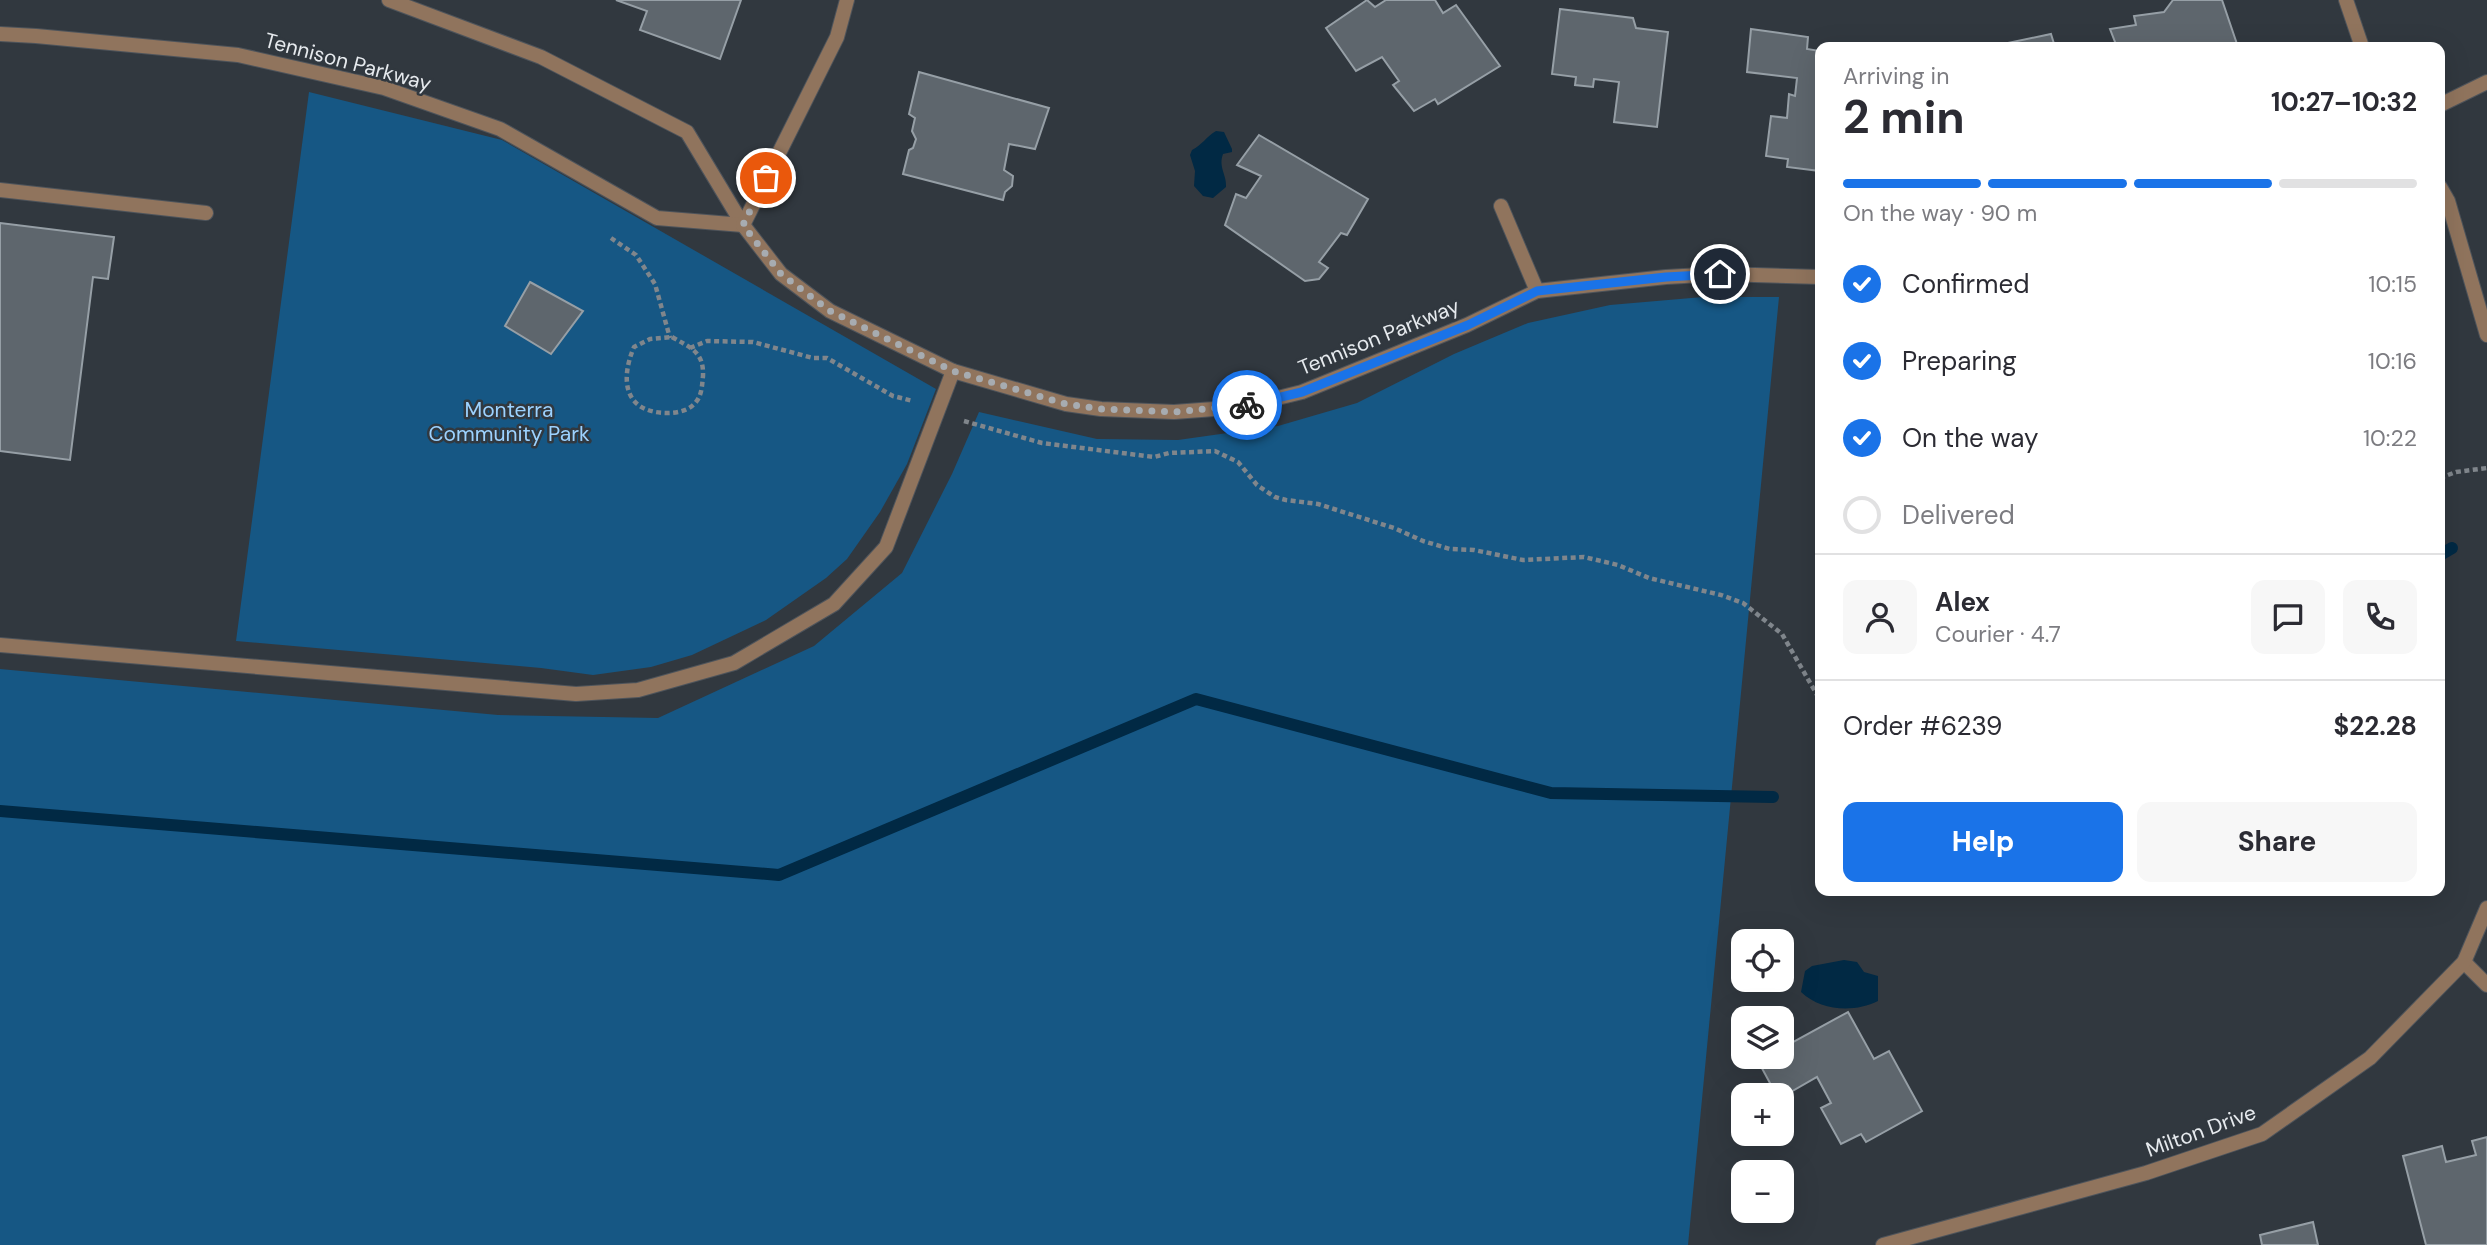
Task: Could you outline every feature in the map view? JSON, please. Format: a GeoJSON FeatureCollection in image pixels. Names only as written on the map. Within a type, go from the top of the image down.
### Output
{"type":"FeatureCollection","features":[{"type":"Feature","properties":{"kind":"street","name":"Tennison Parkway"},"geometry":{"type":"LineString","coordinates":[[389,0],[541,57],[687,132],[743,225],[781,274],[830,311],[953,371],[1066,404],[1101,409],[1174,412],[1241,407],[1302,392],[1468,325],[1537,291],[1720,274],[1815,277]]}},
{"type":"Feature","properties":{"kind":"street"},"geometry":{"type":"LineString","coordinates":[[743,225],[837,37],[847,0]]}},
{"type":"Feature","properties":{"kind":"street"},"geometry":{"type":"LineString","coordinates":[[2346,0],[2360,42]]}},
{"type":"Feature","properties":{"kind":"street","name":"Tennison Parkway"},"geometry":{"type":"LineString","coordinates":[[0,34],[238,55],[384,88],[499,129],[657,218],[743,225]]}},
{"type":"Feature","properties":{"kind":"street"},"geometry":{"type":"LineString","coordinates":[[2445,103],[2487,82]]}},
{"type":"Feature","properties":{"kind":"street"},"geometry":{"type":"LineString","coordinates":[[0,190],[206,213]]}},
{"type":"Feature","properties":{"kind":"street"},"geometry":{"type":"LineString","coordinates":[[2445,196],[2487,335]]}},
{"type":"Feature","properties":{"kind":"street"},"geometry":{"type":"LineString","coordinates":[[1501,206],[1537,291]]}},
{"type":"Feature","properties":{"kind":"street"},"geometry":{"type":"LineString","coordinates":[[0,645],[576,694],[638,690],[734,663],[834,604],[886,547],[953,371]]}},
{"type":"Feature","properties":{"kind":"street","name":"Milton Drive"},"geometry":{"type":"LineString","coordinates":[[1883,1245],[2146,1173],[2262,1135],[2370,1058],[2463,962],[2487,908]]}},
{"type":"Feature","properties":{"kind":"street"},"geometry":{"type":"LineString","coordinates":[[2463,962],[2487,985]]}},
{"type":"Feature","properties":{"kind":"path"},"geometry":{"type":"LineString","coordinates":[[611,238],[636,255],[655,284],[670,338]]}},
{"type":"Feature","properties":{"kind":"path"},"geometry":{"type":"LineString","coordinates":[[670,338],[690,348],[697,352],[703,364],[702,390],[696,403],[679,413],[650,412],[636,404],[628,389],[626,365],[634,347],[650,339],[670,338]]}},
{"type":"Feature","properties":{"kind":"path"},"geometry":{"type":"LineString","coordinates":[[690,348],[707,341],[753,341],[813,358],[827,358],[893,396],[973,425],[1042,443],[1154,457],[1169,453],[1214,451],[1238,462],[1256,485],[1275,497],[1318,503],[1450,550],[1474,550],[1523,560],[1584,557],[1618,565],[1649,578],[1721,595],[1743,603],[1782,634],[1815,691]]}},
{"type":"Feature","properties":{"kind":"path"},"geometry":{"type":"LineString","coordinates":[[2445,476],[2487,468]]}},
{"type":"Feature","properties":{"kind":"green space","name":"Monterra Community Park"},"geometry":{"type":"Polygon","coordinates":[[[309,92],[502,140],[936,389],[907,464],[880,512],[847,559],[826,578],[766,620],[692,655],[651,667],[593,675],[236,641],[309,92]]]}},
{"type":"Feature","properties":{"kind":"green space"},"geometry":{"type":"Polygon","coordinates":[[[1703,297],[1779,297],[1688,1245],[0,1245],[0,669],[498,715],[658,718],[814,646],[902,573],[952,474],[979,412],[1097,439],[1178,440],[1278,426],[1357,403],[1454,354],[1528,323],[1610,305],[1703,297]]]}},
{"type":"Feature","properties":{"kind":"shaded area"},"geometry":{"type":"Polygon","coordinates":[[[1216,131],[1224,132],[1232,152],[1223,154],[1222,159],[1226,187],[1213,198],[1203,196],[1194,186],[1195,171],[1190,155],[1192,150],[1216,131]]]}},
{"type":"Feature","properties":{"kind":"shaded area"},"geometry":{"type":"Polygon","coordinates":[[[1844,960],[1857,962],[1864,972],[1878,976],[1878,1001],[1859,1007],[1838,1008],[1818,1003],[1801,992],[1805,971],[1812,966],[1844,960]]]}},
{"type":"Feature","properties":{"kind":"building"},"geometry":{"type":"Polygon","coordinates":[[[616,0],[741,0],[720,59],[640,30],[647,11],[616,0]]]}},
{"type":"Feature","properties":{"kind":"building"},"geometry":{"type":"Polygon","coordinates":[[[1367,0],[1375,7],[1386,0],[1435,0],[1443,13],[1456,5],[1500,66],[1438,104],[1435,99],[1414,111],[1393,85],[1399,81],[1382,57],[1356,71],[1326,28],[1367,0]]]}},
{"type":"Feature","properties":{"kind":"building"},"geometry":{"type":"Polygon","coordinates":[[[2173,0],[2222,0],[2236,42],[2115,42],[2110,29],[2136,25],[2134,16],[2164,12],[2173,0]]]}},
{"type":"Feature","properties":{"kind":"building"},"geometry":{"type":"Polygon","coordinates":[[[1560,9],[1633,18],[1636,28],[1668,32],[1657,127],[1614,122],[1619,82],[1594,79],[1593,87],[1575,85],[1576,77],[1552,74],[1560,9]]]}},
{"type":"Feature","properties":{"kind":"building"},"geometry":{"type":"Polygon","coordinates":[[[1751,29],[1808,37],[1807,49],[1815,50],[1815,170],[1787,167],[1788,159],[1766,156],[1771,116],[1787,118],[1789,94],[1795,96],[1797,78],[1747,72],[1751,29]]]}},
{"type":"Feature","properties":{"kind":"building"},"geometry":{"type":"Polygon","coordinates":[[[2051,34],[2053,42],[2013,42],[2051,34]]]}},
{"type":"Feature","properties":{"kind":"building"},"geometry":{"type":"Polygon","coordinates":[[[919,72],[1049,108],[1035,149],[1009,144],[1004,170],[1013,176],[1012,186],[1005,192],[1003,200],[903,174],[909,150],[913,148],[916,139],[912,131],[915,118],[909,114],[919,72]]]}},
{"type":"Feature","properties":{"kind":"building"},"geometry":{"type":"Polygon","coordinates":[[[1259,135],[1368,199],[1347,235],[1341,233],[1319,262],[1328,268],[1319,279],[1305,281],[1225,225],[1236,194],[1246,198],[1261,176],[1237,165],[1259,135]]]}},
{"type":"Feature","properties":{"kind":"building"},"geometry":{"type":"Polygon","coordinates":[[[0,223],[114,237],[108,279],[93,277],[70,460],[0,451],[0,223]]]}},
{"type":"Feature","properties":{"kind":"building"},"geometry":{"type":"Polygon","coordinates":[[[530,282],[583,311],[551,354],[505,326],[530,282]]]}},
{"type":"Feature","properties":{"kind":"building"},"geometry":{"type":"Polygon","coordinates":[[[1848,1012],[1874,1059],[1889,1051],[1922,1111],[1866,1142],[1861,1134],[1841,1144],[1821,1108],[1831,1103],[1817,1077],[1794,1090],[1794,1083],[1770,1083],[1762,1069],[1794,1069],[1794,1041],[1848,1012]]]}},
{"type":"Feature","properties":{"kind":"building"},"geometry":{"type":"Polygon","coordinates":[[[2487,1137],[2487,1245],[2426,1245],[2403,1156],[2442,1146],[2446,1162],[2476,1155],[2472,1141],[2487,1137]]]}},
{"type":"Feature","properties":{"kind":"building"},"geometry":{"type":"Polygon","coordinates":[[[2313,1222],[2318,1245],[2262,1245],[2260,1235],[2313,1222]]]}},
{"type":"Feature","properties":{"kind":"waterway"},"geometry":{"type":"LineString","coordinates":[[2445,552],[2452,548]]}},
{"type":"Feature","properties":{"kind":"waterway"},"geometry":{"type":"LineString","coordinates":[[0,811],[779,875],[1196,699],[1551,793],[1773,797]]}},
{"type":"Feature","properties":{"kind":"way so far"},"geometry":{"type":"LineString","coordinates":[[766,178],[743,225],[781,274],[830,311],[953,371],[1066,404],[1101,409],[1174,412],[1247,405]]}},
{"type":"Feature","properties":{"kind":"route"},"geometry":{"type":"LineString","coordinates":[[1247,405],[1302,392],[1468,325],[1537,291],[1720,274]]}}]}
